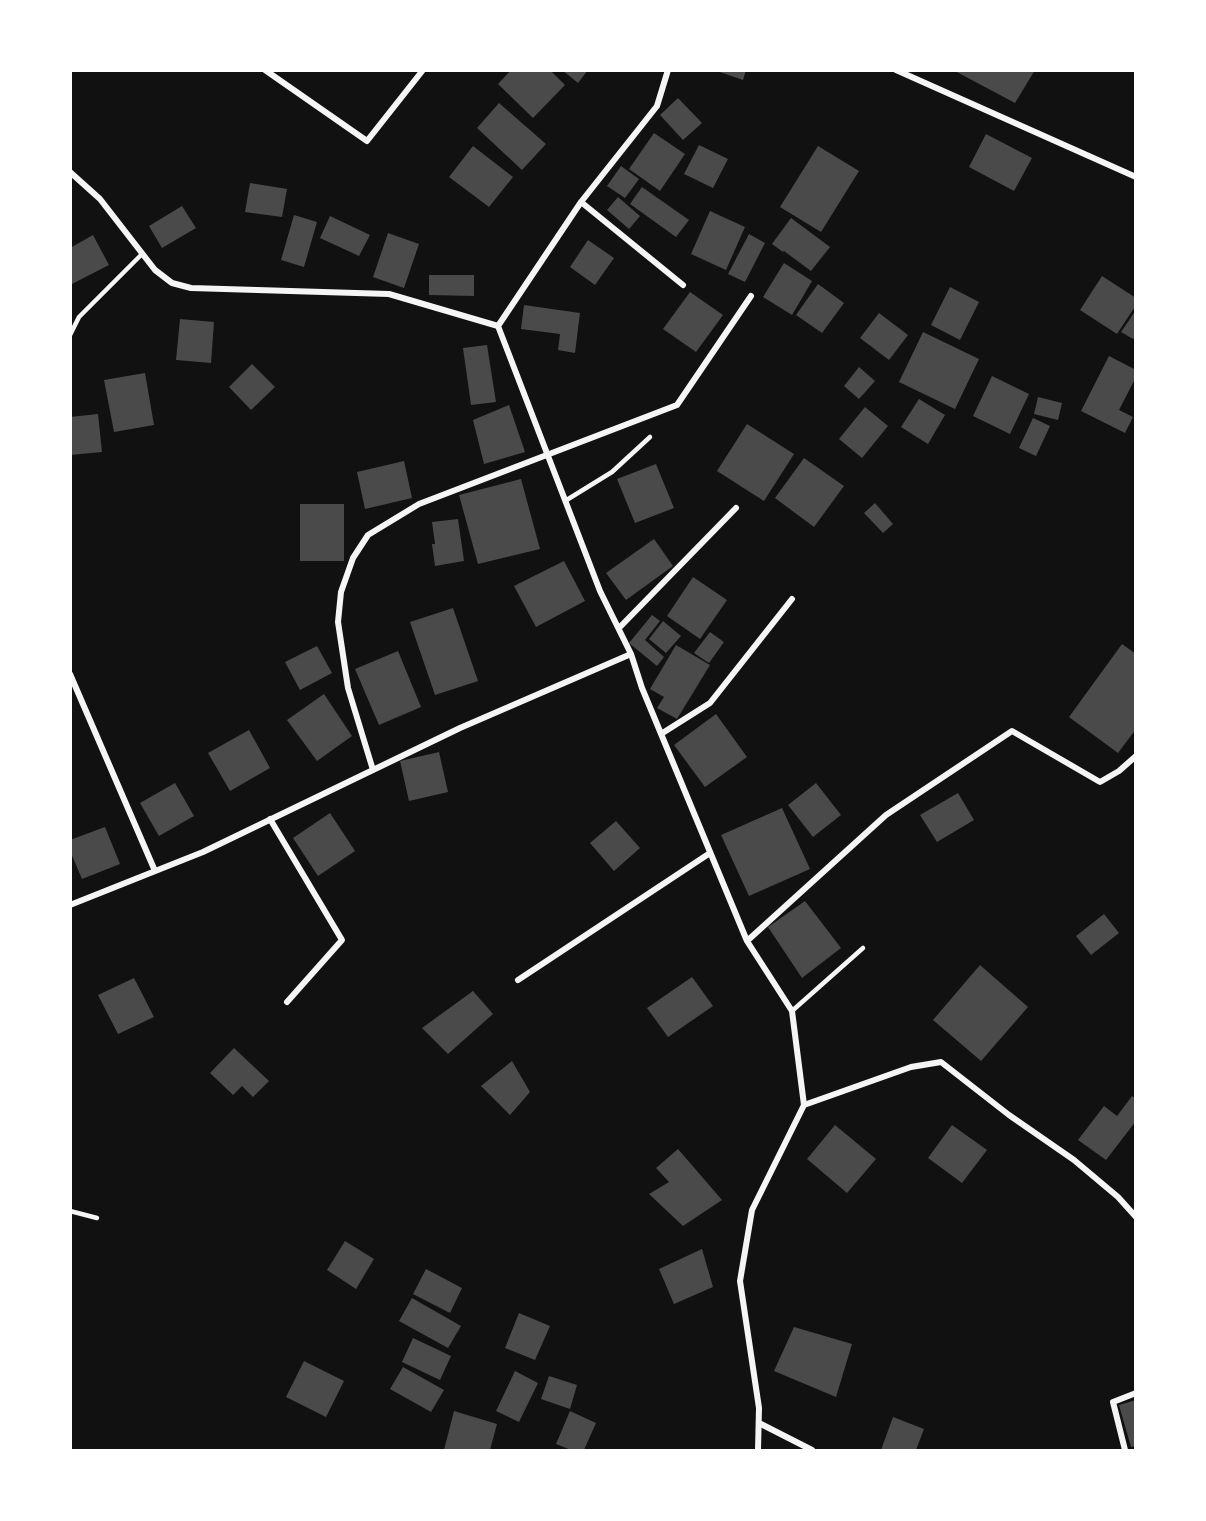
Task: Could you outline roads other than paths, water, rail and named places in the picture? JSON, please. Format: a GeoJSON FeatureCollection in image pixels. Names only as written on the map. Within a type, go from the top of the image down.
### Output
{"type":"FeatureCollection","features":[{"type":"Feature","properties":{"kind":"street"},"geometry":{"type":"LineString","coordinates":[[265,70],[367,141],[423,70]]}},
{"type":"Feature","properties":{"kind":"street"},"geometry":{"type":"LineString","coordinates":[[498,326],[581,202],[657,106],[668,70]]}},
{"type":"Feature","properties":{"kind":"street"},"geometry":{"type":"LineString","coordinates":[[898,71],[1136,177]]}},
{"type":"Feature","properties":{"kind":"street"},"geometry":{"type":"LineString","coordinates":[[70,172],[100,199],[155,270],[172,283],[191,288],[389,294],[498,326]]}},
{"type":"Feature","properties":{"kind":"street"},"geometry":{"type":"LineString","coordinates":[[581,202],[682,285]]}},
{"type":"Feature","properties":{"kind":"street"},"geometry":{"type":"LineString","coordinates":[[373,770],[348,688],[338,622],[341,592],[352,558],[368,535],[419,504],[677,405],[751,296]]}},
{"type":"Feature","properties":{"kind":"street"},"geometry":{"type":"LineString","coordinates":[[498,326],[600,591],[631,654],[642,688],[747,941],[792,1011],[804,1105],[752,1210],[740,1281],[759,1408],[758,1450]]}},
{"type":"Feature","properties":{"kind":"street"},"geometry":{"type":"LineString","coordinates":[[619,628],[736,508]]}},
{"type":"Feature","properties":{"kind":"street"},"geometry":{"type":"LineString","coordinates":[[661,734],[710,703],[792,599]]}},
{"type":"Feature","properties":{"kind":"street"},"geometry":{"type":"LineString","coordinates":[[70,905],[203,852],[460,728],[631,654]]}},
{"type":"Feature","properties":{"kind":"street"},"geometry":{"type":"LineString","coordinates":[[70,674],[155,871]]}},
{"type":"Feature","properties":{"kind":"street"},"geometry":{"type":"LineString","coordinates":[[747,941],[886,815],[1012,731],[1100,782],[1119,771],[1136,756]]}},
{"type":"Feature","properties":{"kind":"street"},"geometry":{"type":"LineString","coordinates":[[270,819],[342,940],[287,1002]]}},
{"type":"Feature","properties":{"kind":"street"},"geometry":{"type":"LineString","coordinates":[[518,980],[710,853]]}},
{"type":"Feature","properties":{"kind":"street"},"geometry":{"type":"LineString","coordinates":[[804,1105],[910,1067],[940,1062],[1009,1115],[1074,1160],[1118,1197],[1136,1216]]}},
{"type":"Feature","properties":{"kind":"street"},"geometry":{"type":"LineString","coordinates":[[1125,1450],[1113,1402],[1136,1393]]}},
{"type":"Feature","properties":{"kind":"street"},"geometry":{"type":"LineString","coordinates":[[759,1423],[812,1450]]}},
{"type":"Feature","properties":{"kind":"lane"},"geometry":{"type":"LineString","coordinates":[[70,335],[79,317],[142,254]]}},
{"type":"Feature","properties":{"kind":"lane"},"geometry":{"type":"LineString","coordinates":[[565,501],[612,472],[650,437]]}},
{"type":"Feature","properties":{"kind":"lane"},"geometry":{"type":"LineString","coordinates":[[792,1011],[863,948]]}},
{"type":"Feature","properties":{"kind":"lane"},"geometry":{"type":"LineString","coordinates":[[70,1211],[97,1218]]}}]}
